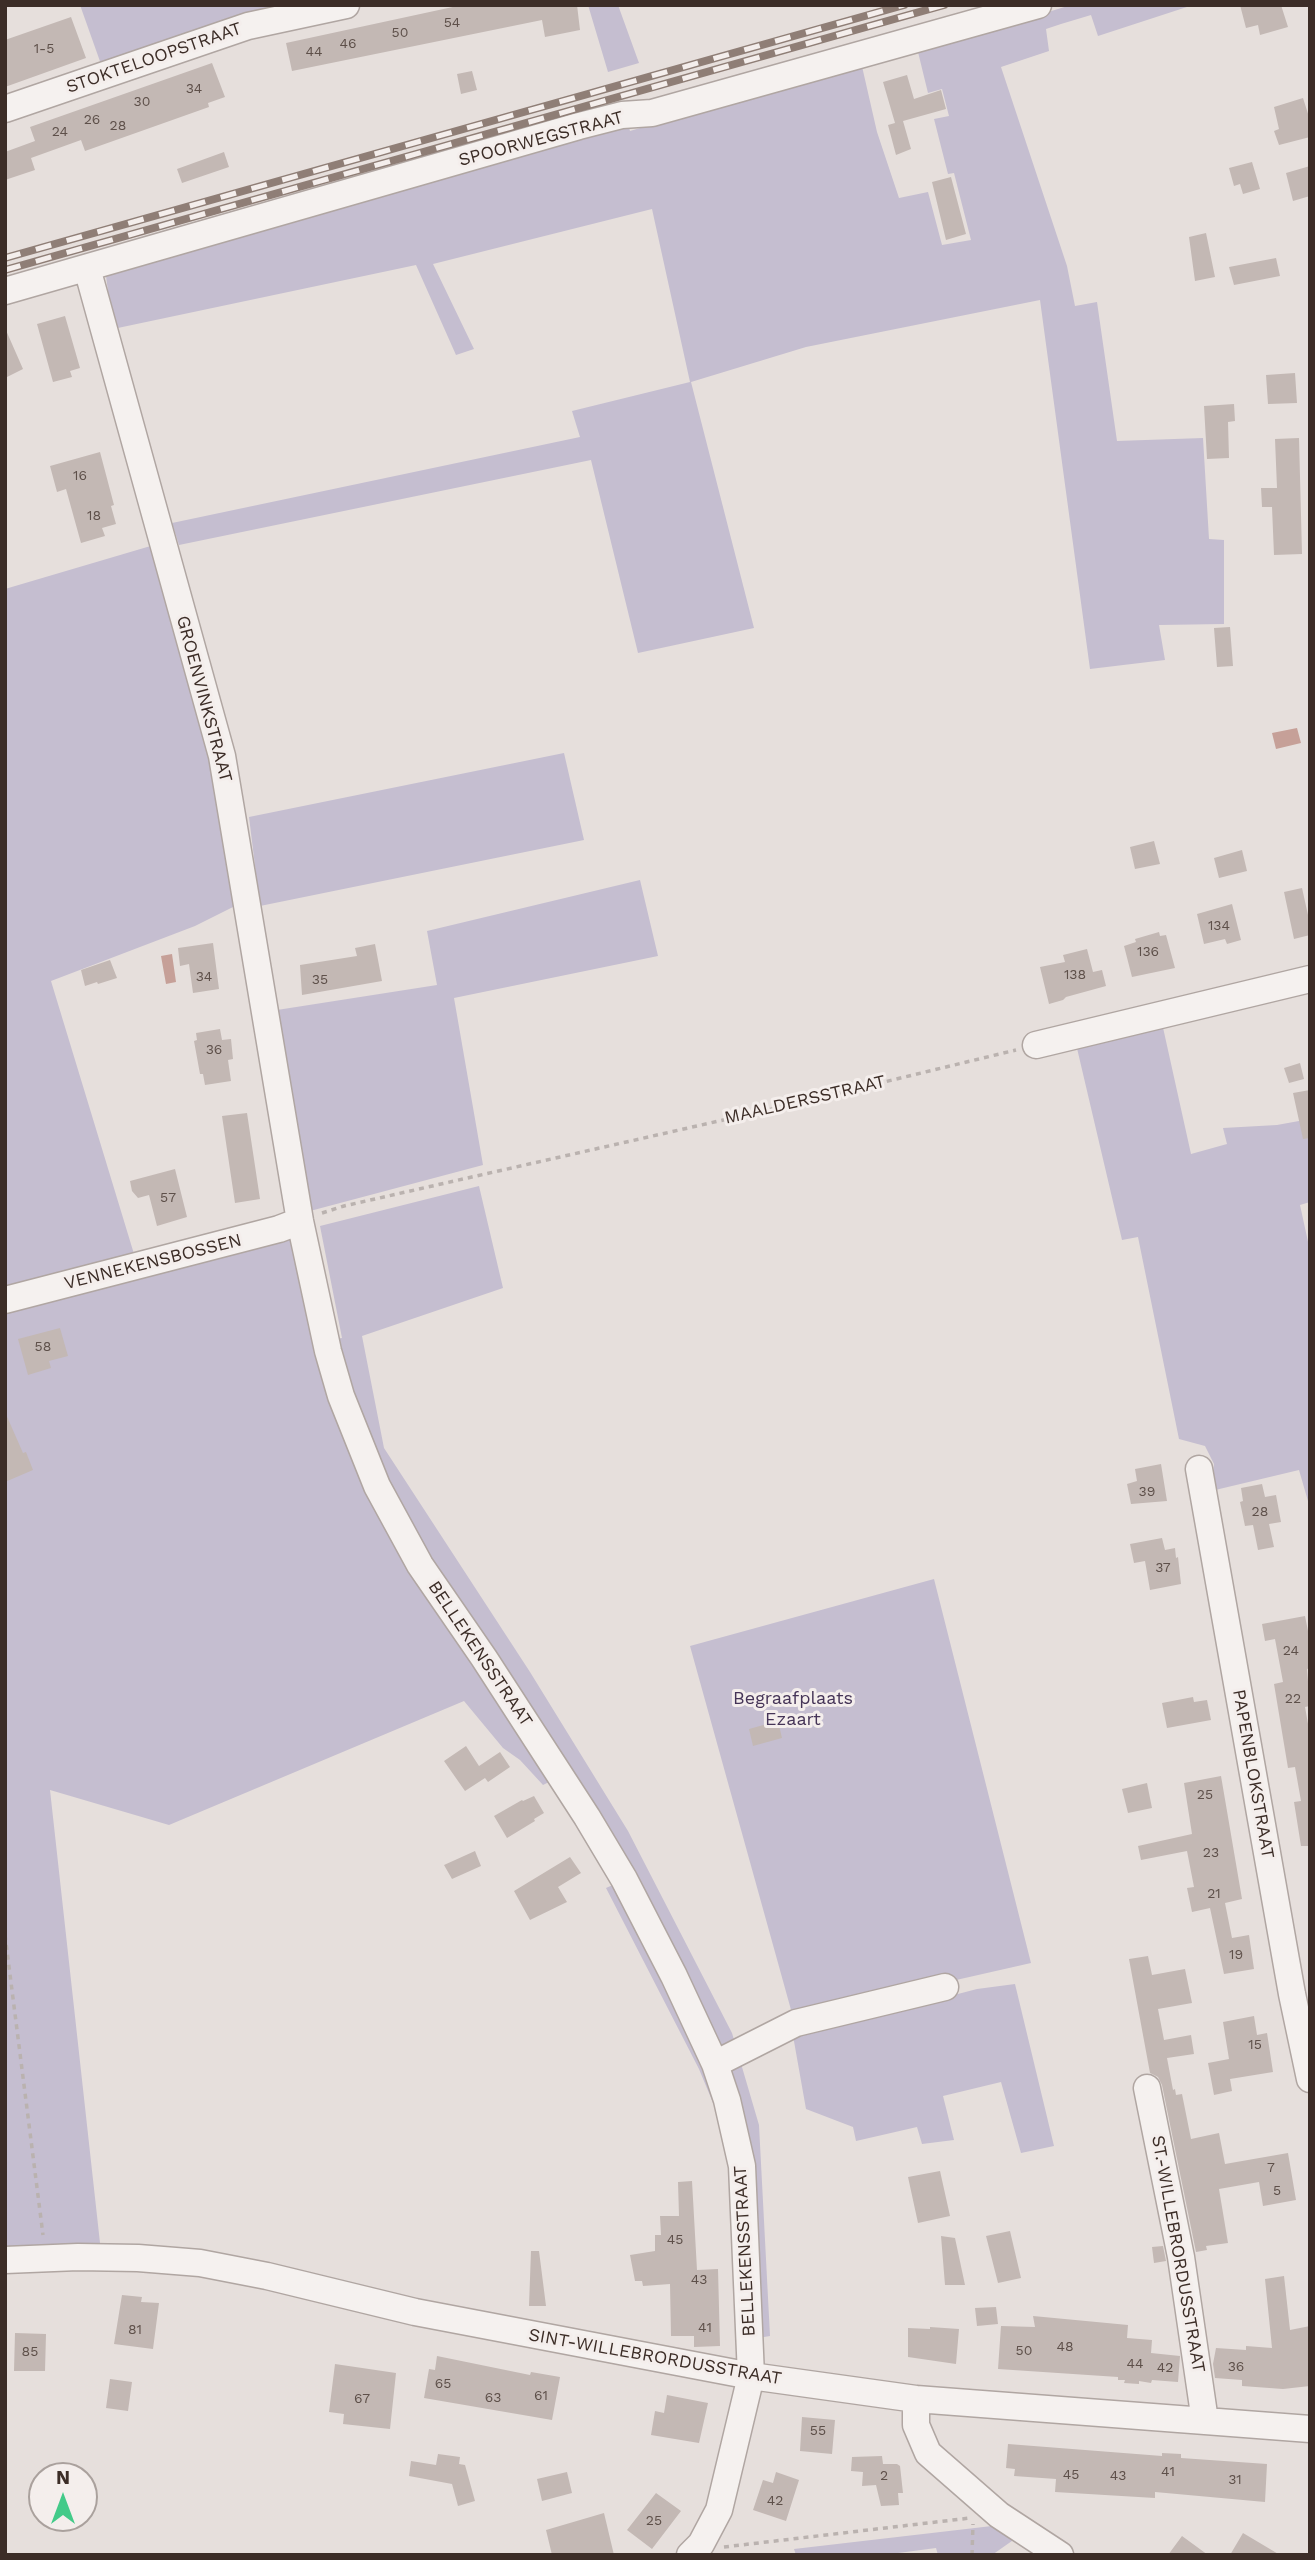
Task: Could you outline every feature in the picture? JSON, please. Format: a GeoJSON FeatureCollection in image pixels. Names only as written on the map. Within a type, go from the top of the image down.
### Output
{"type":"FeatureCollection","features":[{"type":"Feature","properties":{"kind":"street","name":"STOKTELOOPSTRAAT"},"geometry":{"type":"LineString","coordinates":[[5,109],[248,26],[346,5]]}},
{"type":"Feature","properties":{"kind":"street","name":"SPOORWEGSTRAAT"},"geometry":{"type":"LineString","coordinates":[[87,268],[579,126],[622,115],[652,113],[1038,5]]}},
{"type":"Feature","properties":{"kind":"street"},"geometry":{"type":"LineString","coordinates":[[5,291],[87,268]]}},
{"type":"Feature","properties":{"kind":"street","name":"GROENVINKSTRAAT"},"geometry":{"type":"LineString","coordinates":[[87,268],[222,756],[300,1221]]}},
{"type":"Feature","properties":{"kind":"street"},"geometry":{"type":"LineString","coordinates":[[1036,1045],[1310,979]]}},
{"type":"Feature","properties":{"kind":"street","name":"VENNEKENSBOSSEN"},"geometry":{"type":"LineString","coordinates":[[5,1300],[279,1229],[300,1221]]}},
{"type":"Feature","properties":{"kind":"street","name":"BELLEKENSSTRAAT"},"geometry":{"type":"LineString","coordinates":[[300,1221],[328,1351],[341,1396],[377,1486],[420,1565],[484,1658],[624,1879],[715,2064],[727,2101],[742,2166],[751,2376],[719,2511],[696,2549]]}},
{"type":"Feature","properties":{"kind":"street","name":"PAPENBLOKSTRAAT"},"geometry":{"type":"LineString","coordinates":[[1199,1469],[1292,1994],[1310,2079]]}},
{"type":"Feature","properties":{"kind":"street"},"geometry":{"type":"LineString","coordinates":[[715,2064],[796,2023],[945,1987]]}},
{"type":"Feature","properties":{"kind":"street","name":"ST.-WILLEBRORDUSSTRAAT"},"geometry":{"type":"LineString","coordinates":[[1147,2088],[1181,2257],[1205,2421]]}},
{"type":"Feature","properties":{"kind":"street","name":"SINT-WILLEBRORDUSSTRAAT"},"geometry":{"type":"LineString","coordinates":[[5,2260],[138,2258],[200,2263],[267,2276],[415,2312],[751,2376],[916,2399],[1310,2429]]}},
{"type":"Feature","properties":{"kind":"street"},"geometry":{"type":"LineString","coordinates":[[916,2399],[916,2425],[928,2453],[999,2515],[1060,2555]]}},
{"type":"Feature","properties":{"kind":"path","name":"MAALDERSSTRAAT"},"geometry":{"type":"LineString","coordinates":[[300,1221],[344,1206],[785,1106],[1036,1045]]}},
{"type":"Feature","properties":{"kind":"path"},"geometry":{"type":"LineString","coordinates":[[5,1934],[46,2258]]}},
{"type":"Feature","properties":{"kind":"path"},"geometry":{"type":"LineString","coordinates":[[696,2549],[731,2548],[974,2518],[972,2555]]}},
{"type":"Feature","properties":{"kind":"green space"},"geometry":{"type":"Polygon","coordinates":[[[80,5],[287,5],[102,67],[80,5]]]}},
{"type":"Feature","properties":{"kind":"green space"},"geometry":{"type":"Polygon","coordinates":[[[588,5],[618,5],[639,63],[608,72],[588,5]]]}},
{"type":"Feature","properties":{"kind":"green space"},"geometry":{"type":"Polygon","coordinates":[[[1071,5],[1193,5],[1098,36],[1091,15],[1061,24],[1046,29],[1049,51],[1001,67],[1067,266],[1075,306],[1097,302],[1117,441],[1203,438],[1209,539],[1224,540],[1224,624],[1159,625],[1165,660],[1090,669],[1040,300],[806,347],[691,382],[754,628],[638,653],[591,460],[179,545],[172,523],[580,437],[572,411],[690,382],[652,209],[433,264],[474,349],[456,355],[416,265],[113,329],[106,276],[116,265],[627,120],[630,131],[861,62],[877,132],[899,198],[928,192],[942,245],[971,240],[954,173],[948,174],[934,119],[949,116],[942,89],[928,93],[918,52],[1071,5]]]}},
{"type":"Feature","properties":{"kind":"green space"},"geometry":{"type":"Polygon","coordinates":[[[154,545],[201,724],[239,904],[195,926],[51,981],[141,1277],[290,1235],[313,1341],[342,1338],[320,1226],[479,1186],[503,1288],[362,1336],[384,1448],[530,1672],[628,1831],[732,2033],[759,2125],[770,2336],[758,2338],[723,2127],[699,2069],[606,1888],[615,1884],[551,1781],[543,1785],[520,1760],[503,1748],[464,1701],[169,1825],[50,1790],[101,2252],[5,2254],[5,589],[154,545]]]}},
{"type":"Feature","properties":{"kind":"green space"},"geometry":{"type":"Polygon","coordinates":[[[564,753],[584,840],[260,906],[249,817],[564,753]]]}},
{"type":"Feature","properties":{"kind":"green space"},"geometry":{"type":"Polygon","coordinates":[[[640,880],[658,956],[454,998],[483,1165],[310,1211],[277,1010],[437,985],[427,931],[640,880]]]}},
{"type":"Feature","properties":{"kind":"green space"},"geometry":{"type":"Polygon","coordinates":[[[1162,1023],[1191,1154],[1227,1144],[1223,1128],[1277,1125],[1310,1119],[1310,1202],[1300,1205],[1310,1251],[1310,1508],[1299,1470],[1211,1491],[1214,1464],[1205,1446],[1179,1439],[1138,1237],[1122,1240],[1076,1044],[1162,1023]]]}},
{"type":"Feature","properties":{"kind":"green space","name":"Begraafplaats Ezaart"},"geometry":{"type":"Polygon","coordinates":[[[934,1579],[1031,1963],[793,2017],[690,1646],[934,1579]]]}},
{"type":"Feature","properties":{"kind":"green space"},"geometry":{"type":"Polygon","coordinates":[[[1015,1984],[1054,2146],[1021,2153],[1001,2082],[943,2096],[954,2140],[922,2144],[917,2127],[856,2141],[853,2127],[806,2109],[792,2030],[893,2011],[977,1989],[1015,1984]]]}},
{"type":"Feature","properties":{"kind":"green space"},"geometry":{"type":"Polygon","coordinates":[[[992,2526],[1019,2536],[992,2555],[938,2555],[936,2548],[883,2555],[796,2555],[794,2549],[992,2526]]]}},
{"type":"Feature","properties":{"kind":"shaded area"},"geometry":{"type":"Polygon","coordinates":[[[1297,728],[1301,743],[1276,749],[1272,733],[1297,728]]]}},
{"type":"Feature","properties":{"kind":"shaded area"},"geometry":{"type":"Polygon","coordinates":[[[172,954],[176,982],[166,984],[161,956],[172,954]]]}},
{"type":"Feature","properties":{"kind":"building"},"geometry":{"type":"Polygon","coordinates":[[[462,5],[577,5],[580,30],[545,37],[542,20],[292,71],[286,43],[462,5]]]}},
{"type":"Feature","properties":{"kind":"building"},"geometry":{"type":"Polygon","coordinates":[[[1240,5],[1281,5],[1288,27],[1260,35],[1258,25],[1246,28],[1240,5]]]}},
{"type":"Feature","properties":{"kind":"building"},"geometry":{"type":"Polygon","coordinates":[[[71,17],[86,58],[5,87],[5,40],[71,17]]]}},
{"type":"Feature","properties":{"kind":"building"},"geometry":{"type":"Polygon","coordinates":[[[212,63],[225,97],[208,103],[209,107],[85,151],[81,140],[31,158],[35,170],[5,180],[5,152],[35,141],[30,127],[212,63]]]}},
{"type":"Feature","properties":{"kind":"building"},"geometry":{"type":"Polygon","coordinates":[[[472,71],[477,90],[461,94],[457,74],[472,71]]]}},
{"type":"Feature","properties":{"kind":"building"},"geometry":{"type":"Polygon","coordinates":[[[907,75],[914,99],[941,90],[946,109],[903,121],[911,149],[896,155],[888,125],[895,123],[883,82],[907,75]]]}},
{"type":"Feature","properties":{"kind":"building"},"geometry":{"type":"Polygon","coordinates":[[[1303,98],[1310,120],[1310,137],[1279,145],[1274,131],[1279,129],[1274,107],[1303,98]]]}},
{"type":"Feature","properties":{"kind":"building"},"geometry":{"type":"Polygon","coordinates":[[[224,152],[229,167],[182,183],[177,169],[224,152]]]}},
{"type":"Feature","properties":{"kind":"building"},"geometry":{"type":"Polygon","coordinates":[[[1252,162],[1260,189],[1243,194],[1240,184],[1234,186],[1229,168],[1252,162]]]}},
{"type":"Feature","properties":{"kind":"building"},"geometry":{"type":"Polygon","coordinates":[[[1310,166],[1310,196],[1293,201],[1286,173],[1310,166]]]}},
{"type":"Feature","properties":{"kind":"building"},"geometry":{"type":"Polygon","coordinates":[[[951,177],[966,234],[946,240],[932,182],[951,177]]]}},
{"type":"Feature","properties":{"kind":"building"},"geometry":{"type":"Polygon","coordinates":[[[1206,233],[1215,277],[1195,281],[1189,237],[1206,233]]]}},
{"type":"Feature","properties":{"kind":"building"},"geometry":{"type":"Polygon","coordinates":[[[1276,258],[1280,276],[1234,285],[1229,267],[1276,258]]]}},
{"type":"Feature","properties":{"kind":"building"},"geometry":{"type":"Polygon","coordinates":[[[65,316],[80,368],[70,371],[72,377],[53,382],[37,324],[65,316]]]}},
{"type":"Feature","properties":{"kind":"building"},"geometry":{"type":"Polygon","coordinates":[[[5,328],[23,369],[5,378],[5,328]]]}},
{"type":"Feature","properties":{"kind":"building"},"geometry":{"type":"Polygon","coordinates":[[[1295,373],[1297,403],[1268,404],[1266,375],[1295,373]]]}},
{"type":"Feature","properties":{"kind":"building"},"geometry":{"type":"Polygon","coordinates":[[[1234,404],[1235,421],[1228,422],[1229,458],[1207,459],[1204,406],[1234,404]]]}},
{"type":"Feature","properties":{"kind":"building"},"geometry":{"type":"Polygon","coordinates":[[[1299,438],[1302,554],[1274,555],[1272,507],[1262,507],[1261,488],[1277,488],[1275,439],[1299,438]]]}},
{"type":"Feature","properties":{"kind":"building"},"geometry":{"type":"Polygon","coordinates":[[[100,452],[114,505],[111,506],[116,524],[102,528],[105,536],[81,543],[66,489],[57,492],[50,466],[100,452]]]}},
{"type":"Feature","properties":{"kind":"building"},"geometry":{"type":"Polygon","coordinates":[[[1230,627],[1233,666],[1217,667],[1214,628],[1230,627]]]}},
{"type":"Feature","properties":{"kind":"building"},"geometry":{"type":"Polygon","coordinates":[[[1154,841],[1160,864],[1135,869],[1130,847],[1154,841]]]}},
{"type":"Feature","properties":{"kind":"building"},"geometry":{"type":"Polygon","coordinates":[[[1242,850],[1247,871],[1219,878],[1214,858],[1242,850]]]}},
{"type":"Feature","properties":{"kind":"building"},"geometry":{"type":"Polygon","coordinates":[[[1302,888],[1310,935],[1294,939],[1284,892],[1302,888]]]}},
{"type":"Feature","properties":{"kind":"building"},"geometry":{"type":"Polygon","coordinates":[[[1232,904],[1241,940],[1227,944],[1225,939],[1204,944],[1197,914],[1232,904]]]}},
{"type":"Feature","properties":{"kind":"building"},"geometry":{"type":"Polygon","coordinates":[[[1159,932],[1160,936],[1166,935],[1175,968],[1132,977],[1124,946],[1136,942],[1135,939],[1159,932]]]}},
{"type":"Feature","properties":{"kind":"building"},"geometry":{"type":"Polygon","coordinates":[[[213,943],[219,989],[193,993],[189,964],[180,966],[178,948],[213,943]]]}},
{"type":"Feature","properties":{"kind":"building"},"geometry":{"type":"Polygon","coordinates":[[[375,944],[382,981],[302,995],[300,965],[357,956],[355,948],[375,944]]]}},
{"type":"Feature","properties":{"kind":"building"},"geometry":{"type":"Polygon","coordinates":[[[1087,949],[1093,972],[1102,970],[1106,986],[1049,1004],[1040,967],[1065,962],[1063,955],[1087,949]]]}},
{"type":"Feature","properties":{"kind":"building"},"geometry":{"type":"Polygon","coordinates":[[[110,960],[117,978],[85,986],[81,970],[110,960]]]}},
{"type":"Feature","properties":{"kind":"building"},"geometry":{"type":"Polygon","coordinates":[[[220,1029],[222,1040],[231,1039],[233,1059],[228,1060],[231,1081],[205,1085],[203,1074],[200,1074],[194,1041],[197,1040],[196,1033],[220,1029]]]}},
{"type":"Feature","properties":{"kind":"building"},"geometry":{"type":"Polygon","coordinates":[[[1300,1063],[1304,1079],[1289,1083],[1284,1068],[1300,1063]]]}},
{"type":"Feature","properties":{"kind":"building"},"geometry":{"type":"Polygon","coordinates":[[[1310,1090],[1310,1138],[1303,1139],[1293,1093],[1310,1090]]]}},
{"type":"Feature","properties":{"kind":"building"},"geometry":{"type":"Polygon","coordinates":[[[247,1113],[260,1199],[235,1203],[222,1116],[247,1113]]]}},
{"type":"Feature","properties":{"kind":"building"},"geometry":{"type":"Polygon","coordinates":[[[175,1169],[187,1217],[157,1226],[149,1195],[138,1198],[132,1191],[130,1181],[175,1169]]]}},
{"type":"Feature","properties":{"kind":"building"},"geometry":{"type":"Polygon","coordinates":[[[60,1328],[68,1356],[49,1361],[51,1368],[28,1375],[18,1339],[60,1328]]]}},
{"type":"Feature","properties":{"kind":"building"},"geometry":{"type":"Polygon","coordinates":[[[5,1412],[33,1470],[5,1482],[5,1412]]]}},
{"type":"Feature","properties":{"kind":"building"},"geometry":{"type":"Polygon","coordinates":[[[1161,1464],[1167,1501],[1131,1504],[1127,1484],[1137,1481],[1135,1469],[1161,1464]]]}},
{"type":"Feature","properties":{"kind":"building"},"geometry":{"type":"Polygon","coordinates":[[[1262,1484],[1265,1497],[1276,1495],[1281,1522],[1269,1524],[1274,1547],[1258,1550],[1253,1525],[1245,1526],[1240,1502],[1243,1501],[1241,1488],[1262,1484]]]}},
{"type":"Feature","properties":{"kind":"building"},"geometry":{"type":"Polygon","coordinates":[[[1162,1538],[1165,1550],[1175,1548],[1181,1584],[1150,1590],[1145,1561],[1134,1563],[1130,1544],[1162,1538]]]}},
{"type":"Feature","properties":{"kind":"building"},"geometry":{"type":"Polygon","coordinates":[[[1305,1616],[1310,1641],[1310,1668],[1307,1669],[1310,1706],[1305,1707],[1310,1735],[1310,1846],[1301,1846],[1294,1802],[1301,1801],[1295,1767],[1288,1768],[1274,1684],[1283,1682],[1275,1639],[1265,1641],[1262,1624],[1305,1616]]]}},
{"type":"Feature","properties":{"kind":"building"},"geometry":{"type":"Polygon","coordinates":[[[1193,1697],[1194,1702],[1207,1700],[1211,1720],[1167,1728],[1162,1703],[1193,1697]]]}},
{"type":"Feature","properties":{"kind":"building"},"geometry":{"type":"Polygon","coordinates":[[[778,1721],[782,1738],[753,1746],[749,1729],[778,1721]]]}},
{"type":"Feature","properties":{"kind":"building"},"geometry":{"type":"Polygon","coordinates":[[[466,1746],[479,1766],[500,1752],[510,1767],[488,1782],[485,1778],[465,1791],[444,1761],[466,1746]]]}},
{"type":"Feature","properties":{"kind":"building"},"geometry":{"type":"Polygon","coordinates":[[[1221,1776],[1242,1899],[1225,1903],[1232,1938],[1249,1935],[1254,1969],[1224,1974],[1210,1908],[1192,1912],[1187,1888],[1194,1887],[1187,1851],[1141,1860],[1138,1846],[1192,1834],[1184,1783],[1221,1776]]]}},
{"type":"Feature","properties":{"kind":"building"},"geometry":{"type":"Polygon","coordinates":[[[1147,1783],[1152,1808],[1128,1813],[1122,1789],[1147,1783]]]}},
{"type":"Feature","properties":{"kind":"building"},"geometry":{"type":"Polygon","coordinates":[[[534,1796],[544,1813],[507,1838],[494,1816],[534,1796]]]}},
{"type":"Feature","properties":{"kind":"building"},"geometry":{"type":"Polygon","coordinates":[[[475,1851],[481,1866],[452,1879],[444,1865],[475,1851]]]}},
{"type":"Feature","properties":{"kind":"building"},"geometry":{"type":"Polygon","coordinates":[[[570,1857],[581,1873],[558,1887],[567,1902],[530,1920],[514,1891],[570,1857]]]}},
{"type":"Feature","properties":{"kind":"building"},"geometry":{"type":"Polygon","coordinates":[[[1148,1956],[1152,1975],[1185,1969],[1192,2003],[1158,2009],[1164,2040],[1191,2035],[1194,2054],[1167,2058],[1173,2090],[1175,2089],[1176,2095],[1182,2094],[1191,2139],[1219,2133],[1225,2164],[1288,2153],[1296,2200],[1263,2206],[1259,2182],[1219,2189],[1228,2243],[1206,2246],[1207,2250],[1196,2252],[1162,2085],[1158,2077],[1150,2073],[1129,1959],[1148,1956]]]}},
{"type":"Feature","properties":{"kind":"building"},"geometry":{"type":"Polygon","coordinates":[[[1254,2016],[1257,2035],[1267,2033],[1273,2072],[1230,2079],[1232,2091],[1214,2095],[1208,2063],[1229,2059],[1223,2022],[1254,2016]]]}},
{"type":"Feature","properties":{"kind":"building"},"geometry":{"type":"Polygon","coordinates":[[[940,2171],[950,2216],[918,2223],[908,2177],[940,2171]]]}},
{"type":"Feature","properties":{"kind":"building"},"geometry":{"type":"Polygon","coordinates":[[[692,2181],[697,2270],[718,2269],[720,2346],[694,2347],[694,2336],[671,2336],[670,2284],[643,2286],[642,2281],[635,2281],[630,2255],[655,2251],[655,2235],[661,2235],[660,2216],[679,2216],[678,2182],[692,2181]]]}},
{"type":"Feature","properties":{"kind":"building"},"geometry":{"type":"Polygon","coordinates":[[[1010,2231],[1021,2278],[998,2283],[986,2236],[1010,2231]]]}},
{"type":"Feature","properties":{"kind":"building"},"geometry":{"type":"Polygon","coordinates":[[[941,2236],[955,2238],[965,2285],[945,2285],[941,2236]]]}},
{"type":"Feature","properties":{"kind":"building"},"geometry":{"type":"Polygon","coordinates":[[[1163,2246],[1166,2261],[1154,2263],[1152,2247],[1163,2246]]]}},
{"type":"Feature","properties":{"kind":"building"},"geometry":{"type":"Polygon","coordinates":[[[531,2251],[539,2251],[546,2306],[529,2306],[531,2251]]]}},
{"type":"Feature","properties":{"kind":"building"},"geometry":{"type":"Polygon","coordinates":[[[1284,2276],[1290,2330],[1310,2326],[1310,2386],[1283,2389],[1242,2386],[1242,2380],[1215,2378],[1213,2364],[1216,2348],[1272,2348],[1265,2279],[1284,2276]]]}},
{"type":"Feature","properties":{"kind":"building"},"geometry":{"type":"Polygon","coordinates":[[[122,2295],[142,2297],[141,2302],[159,2303],[153,2349],[114,2344],[122,2295]]]}},
{"type":"Feature","properties":{"kind":"building"},"geometry":{"type":"Polygon","coordinates":[[[996,2307],[998,2324],[977,2326],[975,2308],[996,2307]]]}},
{"type":"Feature","properties":{"kind":"building"},"geometry":{"type":"Polygon","coordinates":[[[1033,2316],[1128,2325],[1127,2338],[1152,2340],[1151,2353],[1180,2356],[1178,2382],[1152,2380],[1151,2383],[1124,2383],[1125,2380],[1118,2380],[1118,2377],[998,2369],[1001,2326],[1035,2327],[1033,2316]]]}},
{"type":"Feature","properties":{"kind":"building"},"geometry":{"type":"Polygon","coordinates":[[[908,2328],[959,2329],[956,2364],[908,2357],[908,2328]]]}},
{"type":"Feature","properties":{"kind":"building"},"geometry":{"type":"Polygon","coordinates":[[[15,2333],[46,2334],[45,2371],[14,2371],[15,2333]]]}},
{"type":"Feature","properties":{"kind":"building"},"geometry":{"type":"Polygon","coordinates":[[[437,2356],[530,2375],[531,2372],[560,2377],[552,2420],[424,2398],[429,2369],[435,2370],[437,2356]]]}},
{"type":"Feature","properties":{"kind":"building"},"geometry":{"type":"Polygon","coordinates":[[[335,2364],[396,2373],[390,2429],[343,2424],[344,2414],[329,2412],[335,2364]]]}},
{"type":"Feature","properties":{"kind":"building"},"geometry":{"type":"Polygon","coordinates":[[[110,2379],[132,2382],[128,2411],[106,2408],[110,2379]]]}},
{"type":"Feature","properties":{"kind":"building"},"geometry":{"type":"Polygon","coordinates":[[[667,2395],[708,2403],[699,2443],[651,2435],[655,2411],[664,2413],[667,2395]]]}},
{"type":"Feature","properties":{"kind":"building"},"geometry":{"type":"Polygon","coordinates":[[[802,2417],[835,2420],[832,2454],[800,2451],[802,2417]]]}},
{"type":"Feature","properties":{"kind":"building"},"geometry":{"type":"Polygon","coordinates":[[[1008,2444],[1162,2456],[1162,2453],[1181,2454],[1181,2458],[1267,2464],[1265,2502],[1155,2492],[1155,2498],[1055,2492],[1056,2479],[1014,2476],[1015,2469],[1006,2468],[1008,2444]]]}},
{"type":"Feature","properties":{"kind":"building"},"geometry":{"type":"Polygon","coordinates":[[[438,2454],[460,2457],[459,2464],[465,2465],[475,2501],[458,2506],[452,2484],[409,2476],[411,2461],[436,2465],[438,2454]]]}},
{"type":"Feature","properties":{"kind":"building"},"geometry":{"type":"Polygon","coordinates":[[[882,2456],[883,2464],[900,2466],[903,2493],[898,2493],[899,2505],[881,2506],[876,2485],[862,2486],[863,2472],[851,2471],[852,2457],[882,2456]]]}},
{"type":"Feature","properties":{"kind":"building"},"geometry":{"type":"Polygon","coordinates":[[[567,2472],[572,2493],[542,2501],[537,2479],[567,2472]]]}},
{"type":"Feature","properties":{"kind":"building"},"geometry":{"type":"Polygon","coordinates":[[[776,2472],[799,2480],[786,2521],[753,2510],[763,2480],[773,2483],[776,2472]]]}},
{"type":"Feature","properties":{"kind":"building"},"geometry":{"type":"Polygon","coordinates":[[[656,2493],[681,2511],[652,2549],[627,2530],[656,2493]]]}},
{"type":"Feature","properties":{"kind":"building"},"geometry":{"type":"Polygon","coordinates":[[[604,2513],[614,2555],[552,2555],[546,2530],[604,2513]]]}},
{"type":"Feature","properties":{"kind":"building"},"geometry":{"type":"Polygon","coordinates":[[[1243,2533],[1280,2555],[1230,2555],[1243,2533]]]}},
{"type":"Feature","properties":{"kind":"building"},"geometry":{"type":"Polygon","coordinates":[[[1182,2536],[1208,2555],[1168,2555],[1182,2536]]]}},
{"type":"Feature","properties":{"kind":"railway"},"geometry":{"type":"LineString","coordinates":[[5,258],[904,5]]}},
{"type":"Feature","properties":{"kind":"railway"},"geometry":{"type":"LineString","coordinates":[[5,270],[944,5]]}}]}
